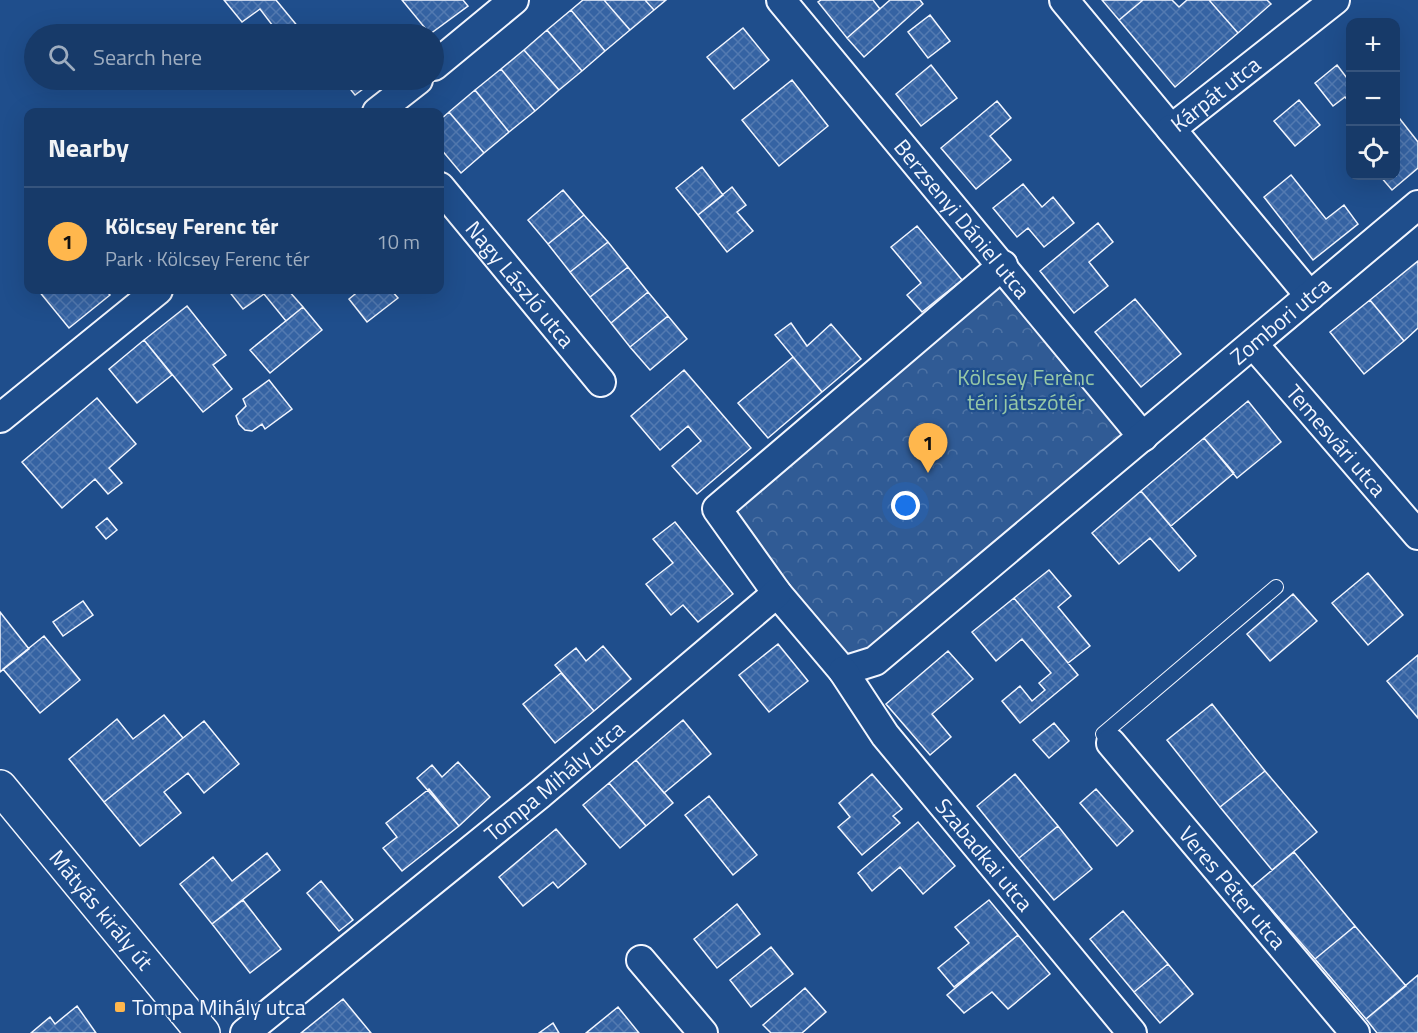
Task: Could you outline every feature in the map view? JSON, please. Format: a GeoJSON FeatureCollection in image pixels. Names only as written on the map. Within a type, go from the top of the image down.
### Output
{"type":"FeatureCollection","features":[{"type":"Feature","properties":{"kind":"main road","name":"Mátyás király út"},"geometry":{"type":"LineString","coordinates":[[0,787],[202,1033]]}},
{"type":"Feature","properties":{"kind":"street"},"geometry":{"type":"LineString","coordinates":[[444,58],[514,0]]}},
{"type":"Feature","properties":{"kind":"street","name":"Berzsenyi Dániel utca"},"geometry":{"type":"LineString","coordinates":[[781,0],[1004,266],[1143,437]]}},
{"type":"Feature","properties":{"kind":"street","name":"Kárpát utca"},"geometry":{"type":"LineString","coordinates":[[1064,0],[1171,129],[1335,0]]}},
{"type":"Feature","properties":{"kind":"street"},"geometry":{"type":"LineString","coordinates":[[383,108],[405,90]]}},
{"type":"Feature","properties":{"kind":"street"},"geometry":{"type":"LineString","coordinates":[[1171,129],[1310,296]]}},
{"type":"Feature","properties":{"kind":"street","name":"Nagy László utca"},"geometry":{"type":"LineString","coordinates":[[444,192],[601,382]]}},
{"type":"Feature","properties":{"kind":"street","name":"Zombori utca"},"geometry":{"type":"LineString","coordinates":[[843,671],[875,661],[1418,205]]}},
{"type":"Feature","properties":{"kind":"street","name":"Szabadkai utca"},"geometry":{"type":"LineString","coordinates":[[1004,266],[717,509],[777,593],[843,671],[885,735],[1132,1033]]}},
{"type":"Feature","properties":{"kind":"street"},"geometry":{"type":"LineString","coordinates":[[0,417],[153,294]]}},
{"type":"Feature","properties":{"kind":"street","name":"Temesvári utca"},"geometry":{"type":"LineString","coordinates":[[1254,345],[1418,535]]}},
{"type":"Feature","properties":{"kind":"street","name":"Tompa Mihály utca"},"geometry":{"type":"LineString","coordinates":[[245,1033],[540,794],[777,593]]}},
{"type":"Feature","properties":{"kind":"street","name":"Veres Péter utca"},"geometry":{"type":"LineString","coordinates":[[1111,744],[1355,1033]]}},
{"type":"Feature","properties":{"kind":"street"},"geometry":{"type":"LineString","coordinates":[[641,960],[703,1033]]}},
{"type":"Feature","properties":{"kind":"lane"},"geometry":{"type":"LineString","coordinates":[[1111,744],[1103,734],[1276,587]]}},
{"type":"Feature","properties":{"kind":"green space","name":"Kölcsey Ferenc téri játszótér"},"geometry":{"type":"Polygon","coordinates":[[[1003,265],[1143,437],[872,649],[844,656],[787,582],[717,509],[1003,265]]]}},
{"type":"Feature","properties":{"kind":"building"},"geometry":{"type":"Polygon","coordinates":[[[224,0],[276,0],[296,24],[271,24],[260,9],[242,22],[224,0]]]}},
{"type":"Feature","properties":{"kind":"building"},"geometry":{"type":"Polygon","coordinates":[[[402,0],[463,0],[468,6],[444,24],[422,24],[402,0]]]}},
{"type":"Feature","properties":{"kind":"building"},"geometry":{"type":"Polygon","coordinates":[[[583,0],[604,0],[630,30],[605,51],[571,10],[583,0]]]}},
{"type":"Feature","properties":{"kind":"building"},"geometry":{"type":"Polygon","coordinates":[[[604,0],[645,0],[654,10],[630,30],[604,0]]]}},
{"type":"Feature","properties":{"kind":"building"},"geometry":{"type":"Polygon","coordinates":[[[645,0],[666,0],[654,10],[645,0]]]}},
{"type":"Feature","properties":{"kind":"building"},"geometry":{"type":"Polygon","coordinates":[[[821,0],[873,0],[880,9],[847,38],[818,2],[821,0]]]}},
{"type":"Feature","properties":{"kind":"building"},"geometry":{"type":"Polygon","coordinates":[[[890,0],[920,0],[923,4],[864,57],[847,38],[890,0]]]}},
{"type":"Feature","properties":{"kind":"building"},"geometry":{"type":"Polygon","coordinates":[[[1102,0],[1143,0],[1119,20],[1102,0]]]}},
{"type":"Feature","properties":{"kind":"building"},"geometry":{"type":"Polygon","coordinates":[[[1143,0],[1172,0],[1179,7],[1187,0],[1209,0],[1238,33],[1175,87],[1119,20],[1143,0]]]}},
{"type":"Feature","properties":{"kind":"building"},"geometry":{"type":"Polygon","coordinates":[[[1209,0],[1267,0],[1271,4],[1238,33],[1209,0]]]}},
{"type":"Feature","properties":{"kind":"building"},"geometry":{"type":"Polygon","coordinates":[[[571,10],[605,51],[582,71],[547,30],[571,10]]]}},
{"type":"Feature","properties":{"kind":"building"},"geometry":{"type":"Polygon","coordinates":[[[930,15],[950,41],[928,58],[908,32],[930,15]]]}},
{"type":"Feature","properties":{"kind":"building"},"geometry":{"type":"Polygon","coordinates":[[[743,28],[769,60],[734,89],[707,57],[743,28]]]}},
{"type":"Feature","properties":{"kind":"building"},"geometry":{"type":"Polygon","coordinates":[[[547,30],[582,71],[559,90],[524,50],[547,30]]]}},
{"type":"Feature","properties":{"kind":"building"},"geometry":{"type":"Polygon","coordinates":[[[524,50],[559,90],[535,111],[501,69],[524,50]]]}},
{"type":"Feature","properties":{"kind":"building"},"geometry":{"type":"Polygon","coordinates":[[[931,65],[957,98],[921,126],[896,94],[931,65]]]}},
{"type":"Feature","properties":{"kind":"building"},"geometry":{"type":"Polygon","coordinates":[[[1337,65],[1346,77],[1346,98],[1333,106],[1315,83],[1337,65]]]}},
{"type":"Feature","properties":{"kind":"building"},"geometry":{"type":"Polygon","coordinates":[[[501,69],[535,111],[509,132],[475,90],[501,69]]]}},
{"type":"Feature","properties":{"kind":"building"},"geometry":{"type":"Polygon","coordinates":[[[792,80],[828,126],[779,166],[742,120],[792,80]]]}},
{"type":"Feature","properties":{"kind":"building"},"geometry":{"type":"Polygon","coordinates":[[[351,90],[362,90],[355,95],[351,90]]]}},
{"type":"Feature","properties":{"kind":"building"},"geometry":{"type":"Polygon","coordinates":[[[475,90],[509,132],[484,153],[449,112],[475,90]]]}},
{"type":"Feature","properties":{"kind":"building"},"geometry":{"type":"Polygon","coordinates":[[[1299,100],[1320,125],[1295,146],[1274,121],[1299,100]]]}},
{"type":"Feature","properties":{"kind":"building"},"geometry":{"type":"Polygon","coordinates":[[[997,101],[1011,118],[990,136],[1011,160],[976,189],[941,148],[997,101]]]}},
{"type":"Feature","properties":{"kind":"building"},"geometry":{"type":"Polygon","coordinates":[[[449,112],[484,153],[461,173],[444,153],[444,116],[449,112]]]}},
{"type":"Feature","properties":{"kind":"building"},"geometry":{"type":"Polygon","coordinates":[[[1400,119],[1418,142],[1418,168],[1392,190],[1383,180],[1400,180],[1400,119]]]}},
{"type":"Feature","properties":{"kind":"building"},"geometry":{"type":"Polygon","coordinates":[[[702,167],[723,195],[698,215],[676,188],[702,167]]]}},
{"type":"Feature","properties":{"kind":"building"},"geometry":{"type":"Polygon","coordinates":[[[1291,175],[1326,219],[1344,205],[1358,224],[1313,260],[1264,197],[1291,175]]]}},
{"type":"Feature","properties":{"kind":"building"},"geometry":{"type":"Polygon","coordinates":[[[1023,184],[1042,207],[1053,197],[1074,223],[1044,247],[1028,228],[1017,237],[993,208],[1023,184]]]}},
{"type":"Feature","properties":{"kind":"building"},"geometry":{"type":"Polygon","coordinates":[[[732,187],[746,205],[737,212],[753,231],[727,252],[698,215],[732,187]]]}},
{"type":"Feature","properties":{"kind":"building"},"geometry":{"type":"Polygon","coordinates":[[[563,190],[584,215],[548,244],[528,220],[563,190]]]}},
{"type":"Feature","properties":{"kind":"building"},"geometry":{"type":"Polygon","coordinates":[[[584,215],[608,242],[570,272],[548,244],[584,215]]]}},
{"type":"Feature","properties":{"kind":"building"},"geometry":{"type":"Polygon","coordinates":[[[1098,223],[1113,242],[1089,262],[1108,286],[1074,313],[1040,271],[1098,223]]]}},
{"type":"Feature","properties":{"kind":"building"},"geometry":{"type":"Polygon","coordinates":[[[917,226],[962,280],[922,312],[907,295],[921,283],[891,247],[917,226]]]}},
{"type":"Feature","properties":{"kind":"building"},"geometry":{"type":"Polygon","coordinates":[[[608,242],[628,267],[590,297],[570,272],[608,242]]]}},
{"type":"Feature","properties":{"kind":"building"},"geometry":{"type":"Polygon","coordinates":[[[1418,261],[1418,328],[1404,341],[1370,300],[1418,261]]]}},
{"type":"Feature","properties":{"kind":"building"},"geometry":{"type":"Polygon","coordinates":[[[628,267],[648,292],[611,323],[590,297],[628,267]]]}},
{"type":"Feature","properties":{"kind":"building"},"geometry":{"type":"Polygon","coordinates":[[[648,292],[668,316],[630,347],[611,323],[648,292]]]}},
{"type":"Feature","properties":{"kind":"building"},"geometry":{"type":"Polygon","coordinates":[[[41,294],[110,295],[69,328],[41,294]]]}},
{"type":"Feature","properties":{"kind":"building"},"geometry":{"type":"Polygon","coordinates":[[[231,294],[264,294],[243,309],[231,294]]]}},
{"type":"Feature","properties":{"kind":"building"},"geometry":{"type":"Polygon","coordinates":[[[264,294],[292,294],[303,307],[286,321],[264,294]]]}},
{"type":"Feature","properties":{"kind":"building"},"geometry":{"type":"Polygon","coordinates":[[[355,294],[394,294],[398,298],[367,322],[349,299],[355,294]]]}},
{"type":"Feature","properties":{"kind":"building"},"geometry":{"type":"Polygon","coordinates":[[[1135,299],[1181,354],[1141,387],[1095,332],[1135,299]]]}},
{"type":"Feature","properties":{"kind":"building"},"geometry":{"type":"Polygon","coordinates":[[[1370,300],[1404,341],[1364,374],[1330,332],[1370,300]]]}},
{"type":"Feature","properties":{"kind":"building"},"geometry":{"type":"Polygon","coordinates":[[[187,306],[226,355],[213,365],[232,389],[203,412],[144,340],[187,306]]]}},
{"type":"Feature","properties":{"kind":"building"},"geometry":{"type":"Polygon","coordinates":[[[303,307],[322,330],[270,373],[250,350],[303,307]]]}},
{"type":"Feature","properties":{"kind":"building"},"geometry":{"type":"Polygon","coordinates":[[[668,316],[687,339],[650,370],[630,347],[668,316]]]}},
{"type":"Feature","properties":{"kind":"building"},"geometry":{"type":"Polygon","coordinates":[[[791,323],[807,346],[831,324],[861,359],[822,392],[775,335],[791,323]]]}},
{"type":"Feature","properties":{"kind":"building"},"geometry":{"type":"Polygon","coordinates":[[[144,340],[172,375],[137,403],[109,369],[144,340]]]}},
{"type":"Feature","properties":{"kind":"building"},"geometry":{"type":"Polygon","coordinates":[[[793,357],[822,392],[768,438],[738,403],[793,357]]]}},
{"type":"Feature","properties":{"kind":"building"},"geometry":{"type":"Polygon","coordinates":[[[684,370],[751,448],[697,494],[672,466],[701,441],[688,426],[660,450],[631,416],[684,370]]]}},
{"type":"Feature","properties":{"kind":"building"},"geometry":{"type":"Polygon","coordinates":[[[269,380],[292,409],[265,429],[262,424],[252,431],[245,430],[239,424],[236,416],[246,406],[243,399],[269,380]]]}},
{"type":"Feature","properties":{"kind":"building"},"geometry":{"type":"Polygon","coordinates":[[[97,398],[136,444],[109,468],[122,483],[108,494],[95,479],[62,508],[22,462],[97,398]]]}},
{"type":"Feature","properties":{"kind":"building"},"geometry":{"type":"Polygon","coordinates":[[[1248,401],[1281,442],[1237,478],[1204,438],[1248,401]]]}},
{"type":"Feature","properties":{"kind":"building"},"geometry":{"type":"Polygon","coordinates":[[[1204,438],[1234,473],[1171,526],[1141,491],[1204,438]]]}},
{"type":"Feature","properties":{"kind":"building"},"geometry":{"type":"Polygon","coordinates":[[[1141,491],[1196,556],[1179,571],[1150,538],[1119,564],[1092,533],[1141,491]]]}},
{"type":"Feature","properties":{"kind":"building"},"geometry":{"type":"Polygon","coordinates":[[[107,518],[117,530],[106,539],[96,527],[107,518]]]}},
{"type":"Feature","properties":{"kind":"building"},"geometry":{"type":"Polygon","coordinates":[[[675,522],[733,594],[698,622],[683,605],[671,615],[646,584],[673,563],[653,539],[675,522]]]}},
{"type":"Feature","properties":{"kind":"building"},"geometry":{"type":"Polygon","coordinates":[[[1049,570],[1071,596],[1058,607],[1090,646],[1068,663],[1014,598],[1049,570]]]}},
{"type":"Feature","properties":{"kind":"building"},"geometry":{"type":"Polygon","coordinates":[[[1368,573],[1403,615],[1368,645],[1332,603],[1368,573]]]}},
{"type":"Feature","properties":{"kind":"building"},"geometry":{"type":"Polygon","coordinates":[[[1293,594],[1317,621],[1270,661],[1247,634],[1293,594]]]}},
{"type":"Feature","properties":{"kind":"building"},"geometry":{"type":"Polygon","coordinates":[[[1014,598],[1078,675],[1020,723],[1002,701],[1020,686],[1032,701],[1045,690],[1039,683],[1051,673],[1022,639],[996,661],[972,632],[1014,598]]]}},
{"type":"Feature","properties":{"kind":"building"},"geometry":{"type":"Polygon","coordinates":[[[83,601],[93,615],[63,636],[53,622],[83,601]]]}},
{"type":"Feature","properties":{"kind":"building"},"geometry":{"type":"Polygon","coordinates":[[[0,612],[29,649],[0,672],[0,612]]]}},
{"type":"Feature","properties":{"kind":"building"},"geometry":{"type":"Polygon","coordinates":[[[44,636],[80,680],[40,713],[3,669],[44,636]]]}},
{"type":"Feature","properties":{"kind":"building"},"geometry":{"type":"Polygon","coordinates":[[[778,644],[808,681],[769,712],[739,675],[778,644]]]}},
{"type":"Feature","properties":{"kind":"building"},"geometry":{"type":"Polygon","coordinates":[[[603,646],[631,679],[594,711],[555,665],[576,648],[586,661],[603,646]]]}},
{"type":"Feature","properties":{"kind":"building"},"geometry":{"type":"Polygon","coordinates":[[[948,651],[973,679],[932,714],[951,737],[930,755],[886,704],[948,651]]]}},
{"type":"Feature","properties":{"kind":"building"},"geometry":{"type":"Polygon","coordinates":[[[1418,655],[1418,718],[1387,681],[1418,655]]]}},
{"type":"Feature","properties":{"kind":"building"},"geometry":{"type":"Polygon","coordinates":[[[561,673],[594,711],[555,743],[523,704],[561,673]]]}},
{"type":"Feature","properties":{"kind":"building"},"geometry":{"type":"Polygon","coordinates":[[[1212,704],[1265,771],[1220,807],[1167,740],[1212,704]]]}},
{"type":"Feature","properties":{"kind":"building"},"geometry":{"type":"Polygon","coordinates":[[[164,715],[183,738],[104,802],[69,759],[117,719],[133,739],[164,715]]]}},
{"type":"Feature","properties":{"kind":"building"},"geometry":{"type":"Polygon","coordinates":[[[683,720],[711,754],[664,793],[636,760],[683,720]]]}},
{"type":"Feature","properties":{"kind":"building"},"geometry":{"type":"Polygon","coordinates":[[[204,721],[239,764],[204,793],[188,773],[164,792],[181,813],[140,846],[104,802],[204,721]]]}},
{"type":"Feature","properties":{"kind":"building"},"geometry":{"type":"Polygon","coordinates":[[[1054,723],[1069,741],[1049,758],[1033,740],[1054,723]]]}},
{"type":"Feature","properties":{"kind":"building"},"geometry":{"type":"Polygon","coordinates":[[[636,760],[673,803],[646,826],[609,783],[636,760]]]}},
{"type":"Feature","properties":{"kind":"building"},"geometry":{"type":"Polygon","coordinates":[[[458,762],[490,797],[459,826],[417,778],[432,765],[442,777],[458,762]]]}},
{"type":"Feature","properties":{"kind":"building"},"geometry":{"type":"Polygon","coordinates":[[[1265,771],[1317,832],[1272,870],[1220,807],[1265,771]]]}},
{"type":"Feature","properties":{"kind":"building"},"geometry":{"type":"Polygon","coordinates":[[[872,774],[902,809],[893,816],[900,823],[862,855],[838,827],[850,817],[839,803],[872,774]]]}},
{"type":"Feature","properties":{"kind":"building"},"geometry":{"type":"Polygon","coordinates":[[[1015,774],[1058,826],[1019,858],[977,806],[1015,774]]]}},
{"type":"Feature","properties":{"kind":"building"},"geometry":{"type":"Polygon","coordinates":[[[609,783],[646,826],[620,848],[583,805],[609,783]]]}},
{"type":"Feature","properties":{"kind":"building"},"geometry":{"type":"Polygon","coordinates":[[[429,789],[459,826],[402,871],[383,848],[397,837],[386,823],[429,789]]]}},
{"type":"Feature","properties":{"kind":"building"},"geometry":{"type":"Polygon","coordinates":[[[1096,789],[1133,831],[1117,846],[1080,803],[1096,789]]]}},
{"type":"Feature","properties":{"kind":"building"},"geometry":{"type":"Polygon","coordinates":[[[709,796],[757,855],[733,875],[685,815],[709,796]]]}},
{"type":"Feature","properties":{"kind":"building"},"geometry":{"type":"Polygon","coordinates":[[[918,822],[955,866],[923,894],[900,867],[872,891],[858,873],[918,822]]]}},
{"type":"Feature","properties":{"kind":"building"},"geometry":{"type":"Polygon","coordinates":[[[1058,826],[1092,869],[1054,900],[1019,858],[1058,826]]]}},
{"type":"Feature","properties":{"kind":"building"},"geometry":{"type":"Polygon","coordinates":[[[556,829],[586,864],[558,888],[553,882],[523,906],[499,877],[556,829]]]}},
{"type":"Feature","properties":{"kind":"building"},"geometry":{"type":"Polygon","coordinates":[[[1294,852],[1355,926],[1315,959],[1252,887],[1294,852]]]}},
{"type":"Feature","properties":{"kind":"building"},"geometry":{"type":"Polygon","coordinates":[[[267,853],[280,870],[212,924],[180,884],[213,857],[232,881],[267,853]]]}},
{"type":"Feature","properties":{"kind":"building"},"geometry":{"type":"Polygon","coordinates":[[[321,881],[353,920],[339,931],[307,893],[321,881]]]}},
{"type":"Feature","properties":{"kind":"building"},"geometry":{"type":"Polygon","coordinates":[[[243,900],[281,949],[250,973],[212,924],[243,900]]]}},
{"type":"Feature","properties":{"kind":"building"},"geometry":{"type":"Polygon","coordinates":[[[989,900],[1018,935],[954,987],[938,968],[969,943],[955,927],[989,900]]]}},
{"type":"Feature","properties":{"kind":"building"},"geometry":{"type":"Polygon","coordinates":[[[737,904],[760,934],[717,968],[694,939],[737,904]]]}},
{"type":"Feature","properties":{"kind":"building"},"geometry":{"type":"Polygon","coordinates":[[[1123,911],[1168,964],[1134,992],[1090,939],[1123,911]]]}},
{"type":"Feature","properties":{"kind":"building"},"geometry":{"type":"Polygon","coordinates":[[[1355,926],[1406,986],[1366,1019],[1315,959],[1355,926]]]}},
{"type":"Feature","properties":{"kind":"building"},"geometry":{"type":"Polygon","coordinates":[[[1018,935],[1050,974],[1008,1009],[992,992],[964,1013],[947,995],[1018,935]]]}},
{"type":"Feature","properties":{"kind":"building"},"geometry":{"type":"Polygon","coordinates":[[[771,947],[793,974],[751,1007],[730,980],[771,947]]]}},
{"type":"Feature","properties":{"kind":"building"},"geometry":{"type":"Polygon","coordinates":[[[1168,964],[1193,994],[1160,1023],[1134,992],[1168,964]]]}},
{"type":"Feature","properties":{"kind":"building"},"geometry":{"type":"Polygon","coordinates":[[[1418,975],[1418,1033],[1377,1033],[1366,1019],[1418,975]]]}},
{"type":"Feature","properties":{"kind":"building"},"geometry":{"type":"Polygon","coordinates":[[[805,988],[826,1012],[802,1033],[771,1033],[763,1025],[805,988]]]}},
{"type":"Feature","properties":{"kind":"building"},"geometry":{"type":"Polygon","coordinates":[[[343,999],[371,1033],[301,1033],[343,999]]]}},
{"type":"Feature","properties":{"kind":"building"},"geometry":{"type":"Polygon","coordinates":[[[77,1006],[96,1033],[31,1033],[50,1017],[55,1024],[77,1006]]]}},
{"type":"Feature","properties":{"kind":"building"},"geometry":{"type":"Polygon","coordinates":[[[618,1007],[639,1033],[586,1033],[618,1007]]]}},
{"type":"Feature","properties":{"kind":"building"},"geometry":{"type":"Polygon","coordinates":[[[553,1023],[559,1033],[539,1033],[553,1023]]]}},
{"type":"Feature","properties":{"kind":"place","name":"Kölcsey Ferenc tér"},"geometry":{"type":"Point","coordinates":[928,473]}},
{"type":"Feature","properties":{"kind":"place","name":"Tompa Mihály utca"},"geometry":{"type":"Point","coordinates":[120,1007]}}]}
